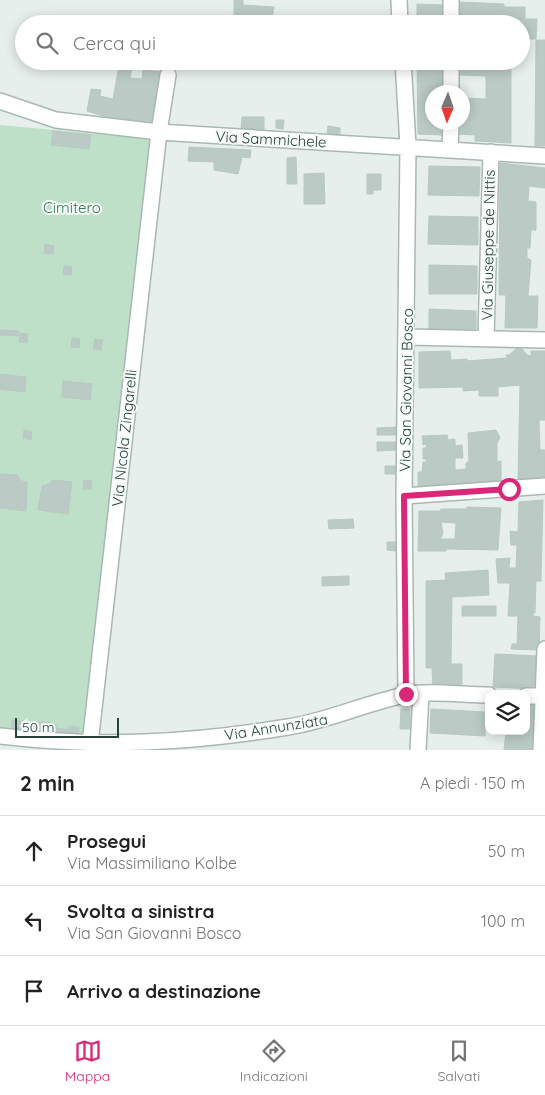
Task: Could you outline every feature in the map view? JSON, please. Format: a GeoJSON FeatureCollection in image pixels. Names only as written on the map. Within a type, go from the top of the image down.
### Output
{"type":"FeatureCollection","features":[{"type":"Feature","properties":{"kind":"street"},"geometry":{"type":"LineString","coordinates":[[399,0],[400,15]]}},
{"type":"Feature","properties":{"kind":"street"},"geometry":{"type":"LineString","coordinates":[[451,0],[451,15]]}},
{"type":"Feature","properties":{"kind":"street","name":"Via San Giovanni Bosco"},"geometry":{"type":"LineString","coordinates":[[404,70],[408,146],[404,496],[418,750]]}},
{"type":"Feature","properties":{"kind":"street"},"geometry":{"type":"LineString","coordinates":[[451,70],[451,85]]}},
{"type":"Feature","properties":{"kind":"street","name":"Via Nicola Zingarelli"},"geometry":{"type":"LineString","coordinates":[[90,744],[159,132],[168,75]]}},
{"type":"Feature","properties":{"kind":"street","name":"Via Sammichele"},"geometry":{"type":"LineString","coordinates":[[0,101],[56,120],[159,132],[545,156]]}},
{"type":"Feature","properties":{"kind":"street"},"geometry":{"type":"LineString","coordinates":[[0,110],[26,110]]}},
{"type":"Feature","properties":{"kind":"street"},"geometry":{"type":"LineString","coordinates":[[450,149],[451,130]]}},
{"type":"Feature","properties":{"kind":"street","name":"Via Giuseppe de Nittis"},"geometry":{"type":"LineString","coordinates":[[486,338],[491,152]]}},
{"type":"Feature","properties":{"kind":"street"},"geometry":{"type":"LineString","coordinates":[[407,337],[545,340]]}},
{"type":"Feature","properties":{"kind":"street"},"geometry":{"type":"LineString","coordinates":[[404,496],[545,486]]}},
{"type":"Feature","properties":{"kind":"street"},"geometry":{"type":"LineString","coordinates":[[541,750],[545,649]]}},
{"type":"Feature","properties":{"kind":"street","name":"Via Annunziata"},"geometry":{"type":"LineString","coordinates":[[0,736],[90,744],[163,743],[288,727],[324,720],[414,694],[485,695]]}},
{"type":"Feature","properties":{"kind":"street"},"geometry":{"type":"LineString","coordinates":[[530,696],[544,696]]}},
{"type":"Feature","properties":{"kind":"green space","name":"Cimitero"},"geometry":{"type":"Polygon","coordinates":[[[0,125],[153,139],[86,738],[0,729],[0,125]]]}},
{"type":"Feature","properties":{"kind":"building"},"geometry":{"type":"Polygon","coordinates":[[[234,0],[243,0],[243,5],[274,7],[273,15],[234,15],[234,0]]]}},
{"type":"Feature","properties":{"kind":"building"},"geometry":{"type":"Polygon","coordinates":[[[459,2],[504,4],[504,7],[525,7],[525,15],[458,15],[459,2]]]}},
{"type":"Feature","properties":{"kind":"building"},"geometry":{"type":"Polygon","coordinates":[[[417,4],[443,5],[443,15],[417,15],[417,4]]]}},
{"type":"Feature","properties":{"kind":"building"},"geometry":{"type":"Polygon","coordinates":[[[530,19],[537,19],[536,39],[530,39],[530,19]]]}},
{"type":"Feature","properties":{"kind":"building"},"geometry":{"type":"Polygon","coordinates":[[[536,40],[545,40],[545,146],[535,146],[536,40]]]}},
{"type":"Feature","properties":{"kind":"building"},"geometry":{"type":"Polygon","coordinates":[[[118,70],[131,70],[130,78],[142,79],[143,70],[165,72],[160,122],[110,118],[87,111],[91,89],[101,90],[100,96],[113,99],[118,70]]]}},
{"type":"Feature","properties":{"kind":"building"},"geometry":{"type":"Polygon","coordinates":[[[417,70],[442,70],[442,85],[425,85],[425,130],[442,130],[442,135],[418,134],[417,70]]]}},
{"type":"Feature","properties":{"kind":"building"},"geometry":{"type":"Polygon","coordinates":[[[460,70],[511,70],[511,143],[475,141],[475,135],[457,134],[457,130],[470,130],[470,98],[486,99],[486,76],[460,75],[460,70]]]}},
{"type":"Feature","properties":{"kind":"building"},"geometry":{"type":"Polygon","coordinates":[[[242,117],[264,117],[264,132],[241,131],[242,117]]]}},
{"type":"Feature","properties":{"kind":"building"},"geometry":{"type":"Polygon","coordinates":[[[276,120],[284,120],[283,129],[276,128],[276,120]]]}},
{"type":"Feature","properties":{"kind":"building"},"geometry":{"type":"Polygon","coordinates":[[[328,126],[340,128],[340,135],[327,134],[328,126]]]}},
{"type":"Feature","properties":{"kind":"building"},"geometry":{"type":"Polygon","coordinates":[[[53,131],[91,135],[89,149],[51,145],[53,131]]]}},
{"type":"Feature","properties":{"kind":"building"},"geometry":{"type":"Polygon","coordinates":[[[189,147],[251,150],[250,158],[242,157],[238,174],[214,170],[214,162],[188,161],[189,147]]]}},
{"type":"Feature","properties":{"kind":"building"},"geometry":{"type":"Polygon","coordinates":[[[296,157],[297,184],[287,184],[287,158],[296,157]]]}},
{"type":"Feature","properties":{"kind":"building"},"geometry":{"type":"Polygon","coordinates":[[[500,163],[545,168],[545,188],[529,186],[528,201],[536,202],[536,230],[531,230],[530,248],[527,248],[527,258],[531,260],[528,296],[538,296],[537,328],[505,328],[506,295],[499,295],[500,163]]]}},
{"type":"Feature","properties":{"kind":"building"},"geometry":{"type":"Polygon","coordinates":[[[429,166],[480,167],[479,196],[428,195],[429,166]]]}},
{"type":"Feature","properties":{"kind":"building"},"geometry":{"type":"Polygon","coordinates":[[[324,173],[325,204],[304,204],[304,174],[324,173]]]}},
{"type":"Feature","properties":{"kind":"building"},"geometry":{"type":"Polygon","coordinates":[[[367,174],[381,174],[381,190],[373,190],[373,194],[367,194],[367,174]]]}},
{"type":"Feature","properties":{"kind":"building"},"geometry":{"type":"Polygon","coordinates":[[[429,216],[478,217],[478,245],[428,244],[429,216]]]}},
{"type":"Feature","properties":{"kind":"building"},"geometry":{"type":"Polygon","coordinates":[[[45,244],[54,246],[53,254],[44,253],[45,244]]]}},
{"type":"Feature","properties":{"kind":"building"},"geometry":{"type":"Polygon","coordinates":[[[429,265],[477,266],[477,294],[429,294],[429,265]]]}},
{"type":"Feature","properties":{"kind":"building"},"geometry":{"type":"Polygon","coordinates":[[[64,266],[72,267],[71,275],[63,274],[64,266]]]}},
{"type":"Feature","properties":{"kind":"building"},"geometry":{"type":"Polygon","coordinates":[[[429,309],[476,311],[476,329],[429,329],[429,309]]]}},
{"type":"Feature","properties":{"kind":"building"},"geometry":{"type":"Polygon","coordinates":[[[1,330],[19,331],[18,336],[0,335],[1,330]]]}},
{"type":"Feature","properties":{"kind":"building"},"geometry":{"type":"Polygon","coordinates":[[[20,333],[28,334],[27,343],[19,342],[20,333]]]}},
{"type":"Feature","properties":{"kind":"building"},"geometry":{"type":"Polygon","coordinates":[[[72,338],[80,339],[79,348],[71,347],[72,338]]]}},
{"type":"Feature","properties":{"kind":"building"},"geometry":{"type":"Polygon","coordinates":[[[95,339],[103,340],[101,350],[93,349],[95,339]]]}},
{"type":"Feature","properties":{"kind":"building"},"geometry":{"type":"Polygon","coordinates":[[[517,348],[522,349],[527,355],[531,356],[531,351],[545,351],[545,420],[539,420],[540,450],[545,450],[545,478],[542,480],[518,482],[520,385],[498,387],[498,396],[479,396],[479,390],[463,391],[463,387],[419,388],[419,352],[450,351],[451,360],[467,359],[467,361],[507,358],[506,355],[509,355],[517,348]]]}},
{"type":"Feature","properties":{"kind":"building"},"geometry":{"type":"Polygon","coordinates":[[[0,374],[26,377],[25,392],[0,389],[0,374]]]}},
{"type":"Feature","properties":{"kind":"building"},"geometry":{"type":"Polygon","coordinates":[[[63,381],[92,384],[90,400],[62,397],[63,381]]]}},
{"type":"Feature","properties":{"kind":"building"},"geometry":{"type":"Polygon","coordinates":[[[397,427],[398,435],[377,435],[377,428],[397,427]]]}},
{"type":"Feature","properties":{"kind":"building"},"geometry":{"type":"Polygon","coordinates":[[[24,430],[32,432],[31,440],[23,438],[24,430]]]}},
{"type":"Feature","properties":{"kind":"building"},"geometry":{"type":"Polygon","coordinates":[[[496,430],[500,438],[497,443],[497,462],[501,461],[501,484],[418,488],[418,472],[422,472],[423,462],[426,462],[427,459],[423,459],[423,448],[426,448],[427,444],[423,445],[422,436],[447,435],[448,440],[455,439],[455,446],[462,445],[463,458],[455,458],[455,470],[466,469],[466,463],[469,461],[468,433],[496,430]]]}},
{"type":"Feature","properties":{"kind":"building"},"geometry":{"type":"Polygon","coordinates":[[[377,442],[397,442],[398,450],[377,451],[377,442]]]}},
{"type":"Feature","properties":{"kind":"building"},"geometry":{"type":"Polygon","coordinates":[[[385,466],[397,466],[397,474],[385,474],[385,466]]]}},
{"type":"Feature","properties":{"kind":"building"},"geometry":{"type":"Polygon","coordinates":[[[0,474],[17,475],[21,481],[27,482],[26,511],[0,508],[0,474]]]}},
{"type":"Feature","properties":{"kind":"building"},"geometry":{"type":"Polygon","coordinates":[[[53,480],[72,482],[68,514],[38,510],[42,486],[49,484],[53,480]]]}},
{"type":"Feature","properties":{"kind":"building"},"geometry":{"type":"Polygon","coordinates":[[[84,480],[92,481],[91,489],[83,489],[84,480]]]}},
{"type":"Feature","properties":{"kind":"building"},"geometry":{"type":"Polygon","coordinates":[[[543,500],[541,581],[536,581],[535,613],[533,613],[533,616],[540,617],[539,650],[511,649],[512,644],[517,644],[518,616],[508,616],[510,583],[498,583],[496,559],[510,558],[509,568],[516,568],[517,545],[511,545],[510,531],[518,532],[519,502],[543,500]]]}},
{"type":"Feature","properties":{"kind":"building"},"geometry":{"type":"Polygon","coordinates":[[[467,507],[501,508],[498,550],[446,549],[446,551],[418,551],[419,511],[466,509],[467,507]],[[441,522],[443,534],[440,539],[455,539],[456,523],[441,522]]]}},
{"type":"Feature","properties":{"kind":"building"},"geometry":{"type":"Polygon","coordinates":[[[353,519],[354,528],[329,529],[328,520],[353,519]]]}},
{"type":"Feature","properties":{"kind":"building"},"geometry":{"type":"Polygon","coordinates":[[[387,542],[397,542],[396,551],[387,550],[387,542]]]}},
{"type":"Feature","properties":{"kind":"building"},"geometry":{"type":"Polygon","coordinates":[[[488,570],[489,595],[452,597],[451,664],[462,664],[462,689],[433,688],[432,668],[426,668],[426,581],[446,580],[445,573],[488,570]]]}},
{"type":"Feature","properties":{"kind":"building"},"geometry":{"type":"Polygon","coordinates":[[[349,576],[349,585],[322,586],[322,577],[349,576]]]}},
{"type":"Feature","properties":{"kind":"building"},"geometry":{"type":"Polygon","coordinates":[[[462,606],[496,606],[496,616],[462,616],[462,606]]]}},
{"type":"Feature","properties":{"kind":"building"},"geometry":{"type":"Polygon","coordinates":[[[495,654],[539,656],[536,689],[493,687],[495,654]]]}},
{"type":"Feature","properties":{"kind":"building"},"geometry":{"type":"Polygon","coordinates":[[[530,705],[535,705],[534,750],[504,750],[506,735],[530,735],[530,705]]]}},
{"type":"Feature","properties":{"kind":"building"},"geometry":{"type":"Polygon","coordinates":[[[401,709],[410,709],[410,729],[400,729],[401,709]]]}},
{"type":"Feature","properties":{"kind":"building"},"geometry":{"type":"Polygon","coordinates":[[[431,709],[485,712],[485,736],[430,733],[431,709]]]}},
{"type":"Feature","properties":{"kind":"building"},"geometry":{"type":"Polygon","coordinates":[[[12,720],[21,721],[20,724],[35,725],[35,722],[48,722],[56,725],[56,728],[69,730],[69,726],[79,727],[78,737],[11,731],[12,720]]]}},
{"type":"Feature","properties":{"kind":"route"},"geometry":{"type":"LineString","coordinates":[[406,694],[404,496],[509,489]]}}]}
